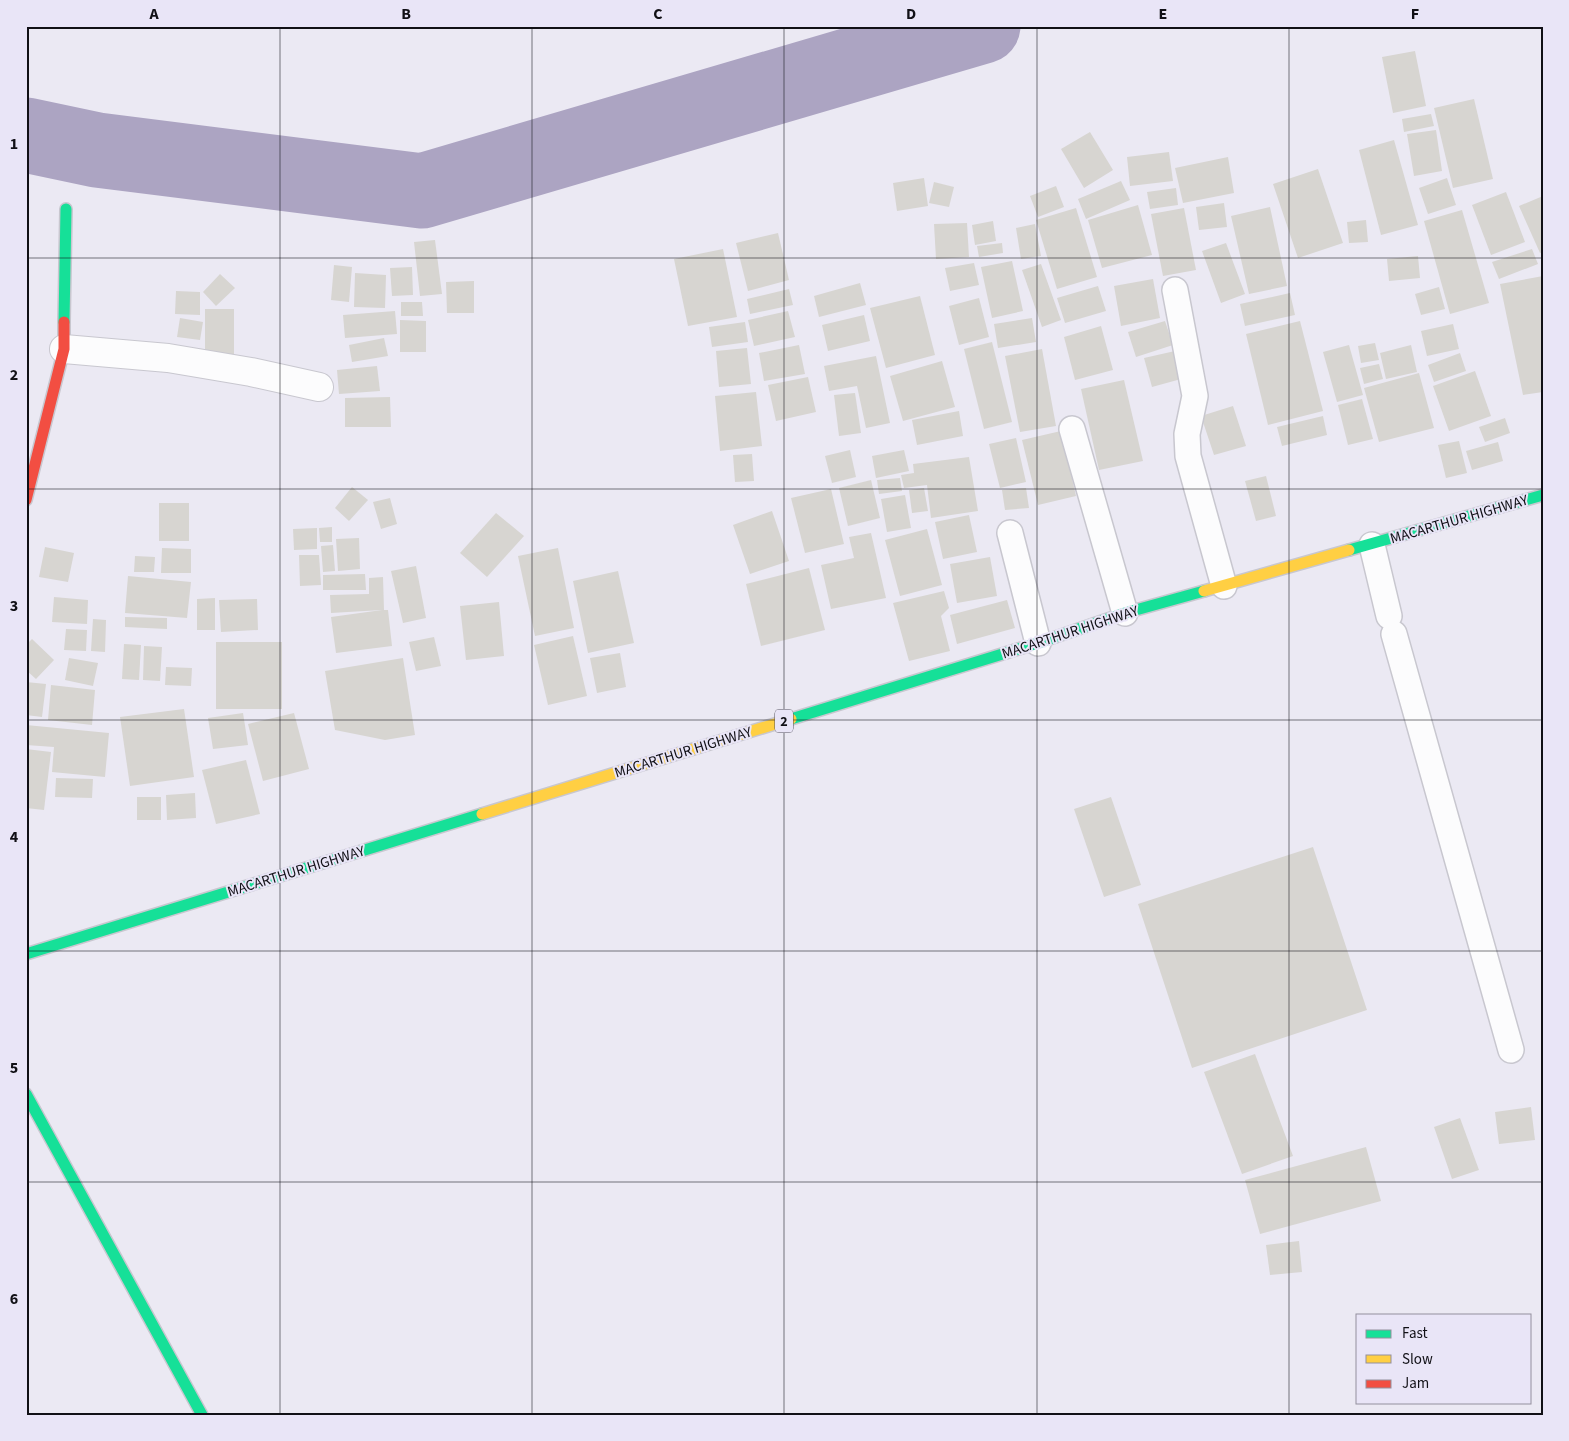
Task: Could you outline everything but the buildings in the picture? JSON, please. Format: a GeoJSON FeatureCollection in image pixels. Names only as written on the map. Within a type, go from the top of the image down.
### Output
{"type":"FeatureCollection","features":[{"type":"Feature","properties":{"kind":"main road"},"geometry":{"type":"LineString","coordinates":[[26,500],[64,349],[66,209]]}},
{"type":"Feature","properties":{"kind":"main road","name":"MACARTHUR HIGHWAY"},"geometry":{"type":"LineString","coordinates":[[26,954],[1038,643],[1125,613],[1372,545],[1543,495]]}},
{"type":"Feature","properties":{"kind":"main road"},"geometry":{"type":"LineString","coordinates":[[26,1094],[202,1415]]}},
{"type":"Feature","properties":{"kind":"street"},"geometry":{"type":"LineString","coordinates":[[64,349],[168,358],[251,372],[319,387]]}},
{"type":"Feature","properties":{"kind":"lane"},"geometry":{"type":"LineString","coordinates":[[1175,290],[1195,396],[1188,434],[1188,456],[1224,586]]}},
{"type":"Feature","properties":{"kind":"lane"},"geometry":{"type":"LineString","coordinates":[[1072,429],[1125,613]]}},
{"type":"Feature","properties":{"kind":"lane"},"geometry":{"type":"LineString","coordinates":[[1010,533],[1038,643]]}},
{"type":"Feature","properties":{"kind":"lane"},"geometry":{"type":"LineString","coordinates":[[1372,545],[1392,625],[1511,1050]]}},
{"type":"Feature","properties":{"kind":"waterway"},"geometry":{"type":"LineString","coordinates":[[26,135],[97,150],[422,191],[983,26]]}},
{"type":"Feature","properties":{"kind":"traffic: fast"},"geometry":{"type":"LineString","coordinates":[[64,322],[66,209]]}},
{"type":"Feature","properties":{"kind":"traffic: fast"},"geometry":{"type":"LineString","coordinates":[[1349,550],[1543,495]]}},
{"type":"Feature","properties":{"kind":"traffic: fast"},"geometry":{"type":"LineString","coordinates":[[791,719],[1038,643],[1125,613],[1204,591]]}},
{"type":"Feature","properties":{"kind":"traffic: fast"},"geometry":{"type":"LineString","coordinates":[[26,954],[482,814]]}},
{"type":"Feature","properties":{"kind":"traffic: fast"},"geometry":{"type":"LineString","coordinates":[[26,1094],[202,1415]]}},
{"type":"Feature","properties":{"kind":"traffic: slow"},"geometry":{"type":"LineString","coordinates":[[1204,591],[1349,550]]}},
{"type":"Feature","properties":{"kind":"traffic: slow"},"geometry":{"type":"LineString","coordinates":[[482,814],[791,719]]}},
{"type":"Feature","properties":{"kind":"traffic: jam"},"geometry":{"type":"LineString","coordinates":[[26,500],[64,349],[64,322]]}}]}
